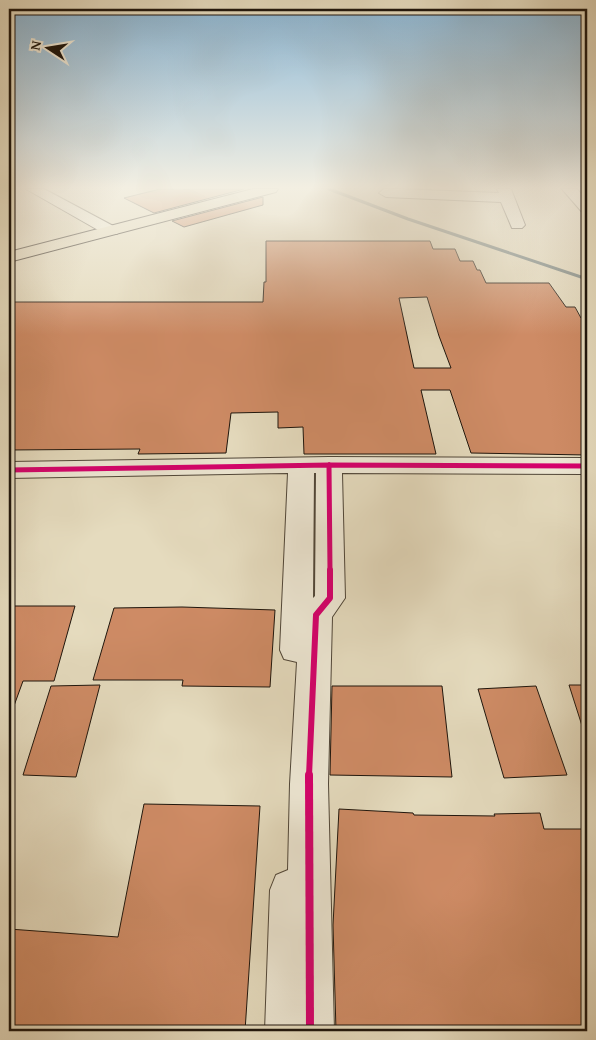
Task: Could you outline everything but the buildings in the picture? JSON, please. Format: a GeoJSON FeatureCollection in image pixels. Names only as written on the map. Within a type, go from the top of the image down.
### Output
{"type":"FeatureCollection","features":[{"type":"Feature","properties":{"kind":"main road"},"geometry":{"type":"LineString","coordinates":[[9,250],[67,238]]}},
{"type":"Feature","properties":{"kind":"main road"},"geometry":{"type":"LineString","coordinates":[[9,257],[77,238]]}},
{"type":"Feature","properties":{"kind":"street"},"geometry":{"type":"LineString","coordinates":[[9,470],[315,466],[587,466]]}},
{"type":"Feature","properties":{"kind":"street"},"geometry":{"type":"LineString","coordinates":[[289,1031],[315,466]]}},
{"type":"Feature","properties":{"kind":"street"},"geometry":{"type":"LineString","coordinates":[[310,1031],[309,784],[316,615],[330,598],[315,466]]}},
{"type":"Feature","properties":{"kind":"waterway"},"geometry":{"type":"LineString","coordinates":[[463,238],[587,279]]}},
{"type":"Feature","properties":{"kind":"cycle path"},"geometry":{"type":"LineString","coordinates":[[9,470],[329,465],[587,466]]}},
{"type":"Feature","properties":{"kind":"cycle path"},"geometry":{"type":"LineString","coordinates":[[310,1031],[309,784],[316,615],[330,598],[329,465]]}}]}
